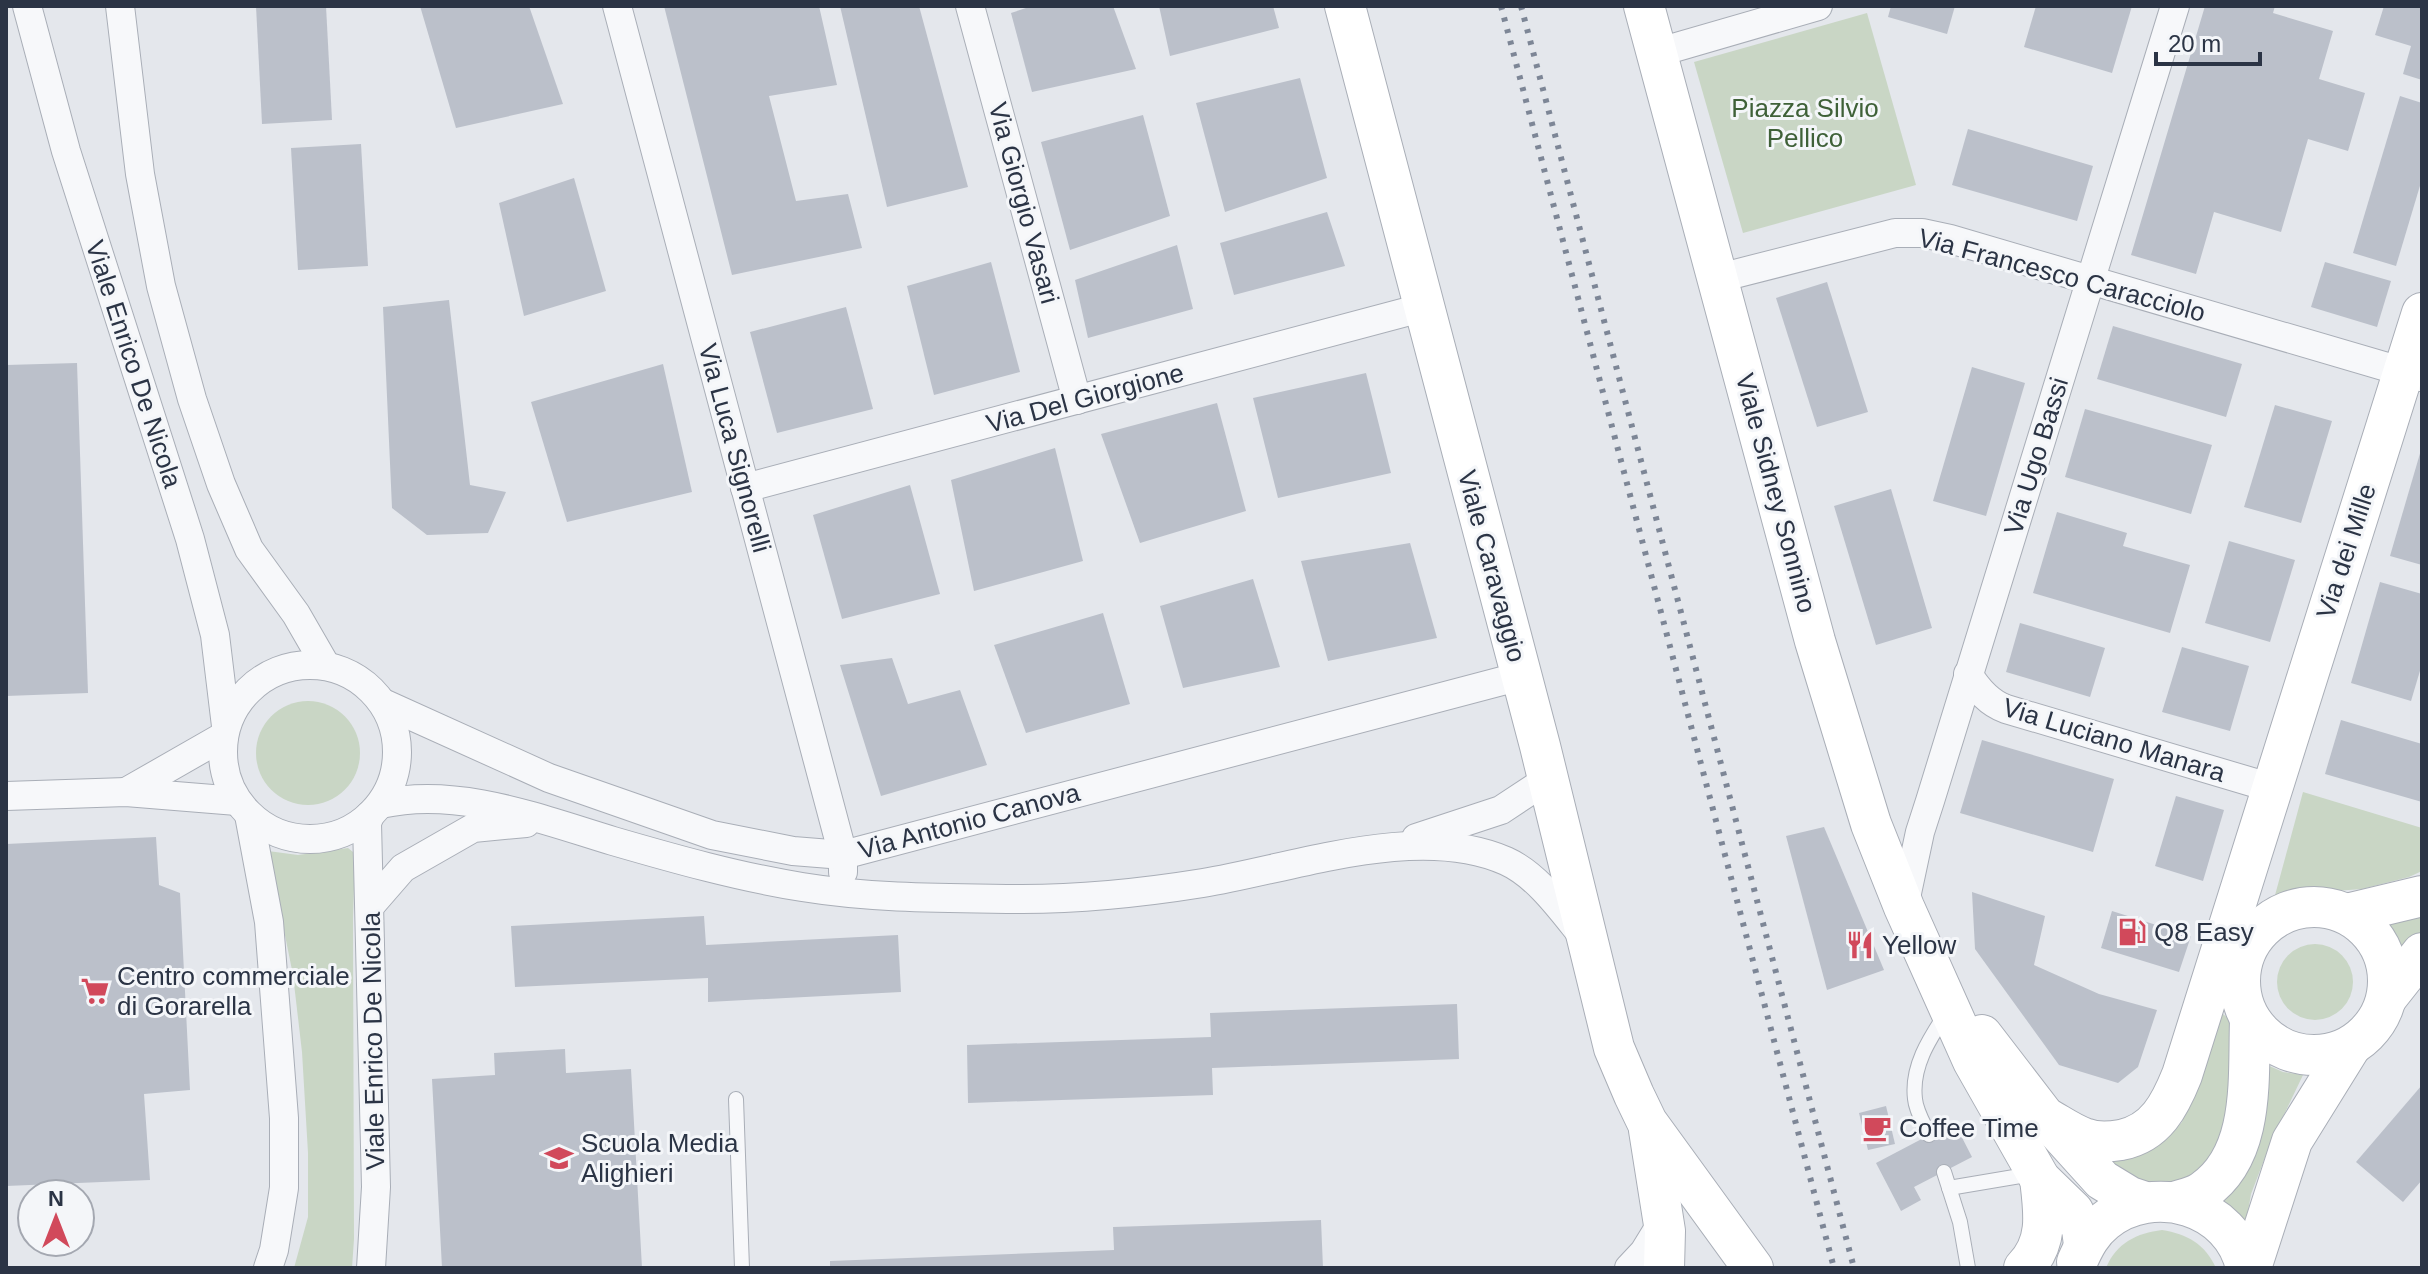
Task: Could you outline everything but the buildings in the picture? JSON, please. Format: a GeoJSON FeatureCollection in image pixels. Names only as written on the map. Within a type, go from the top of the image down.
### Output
{"type":"FeatureCollection","features":[{"type":"Feature","properties":{"kind":"street","name":"Viale Enrico De Nicola"},"geometry":{"type":"LineString","coordinates":[[27,6],[66,151],[190,539],[215,635],[225,731]]}},
{"type":"Feature","properties":{"kind":"street","name":"Viale Enrico De Nicola"},"geometry":{"type":"LineString","coordinates":[[120,6],[140,174],[161,286],[192,399],[221,484],[249,549],[296,614],[326,666]]}},
{"type":"Feature","properties":{"kind":"street","name":"Via Luca Signorelli"},"geometry":{"type":"LineString","coordinates":[[617,6],[843,855],[844,891]]}},
{"type":"Feature","properties":{"kind":"street","name":"Via Giorgio Vasari"},"geometry":{"type":"LineString","coordinates":[[970,6],[1077,400]]}},
{"type":"Feature","properties":{"kind":"street","name":"Viale Caravaggio"},"geometry":{"type":"LineString","coordinates":[[1345,6],[1548,779],[1614,1048],[1647,1122],[1753,1268]]}},
{"type":"Feature","properties":{"kind":"street","name":"Viale Sidney Sonnino"},"geometry":{"type":"LineString","coordinates":[[1644,6],[1815,641],[1871,824],[1904,907],[1973,1061],[2038,1176],[2073,1211],[2082,1229],[2080,1257]]}},
{"type":"Feature","properties":{"kind":"street"},"geometry":{"type":"LineString","coordinates":[[1656,53],[1818,6]]}},
{"type":"Feature","properties":{"kind":"street","name":"Via Ugo Bassi"},"geometry":{"type":"LineString","coordinates":[[1904,907],[1920,832],[2175,6]]}},
{"type":"Feature","properties":{"kind":"street","name":"Via Francesco Caracciolo"},"geometry":{"type":"LineString","coordinates":[[1719,278],[1895,233],[1922,233],[2413,374]]}},
{"type":"Feature","properties":{"kind":"street","name":"Via Del Giorgione"},"geometry":{"type":"LineString","coordinates":[[745,488],[1425,307]]}},
{"type":"Feature","properties":{"kind":"street","name":"Via dei Mille"},"geometry":{"type":"LineString","coordinates":[[2261,928],[2270,793],[2413,374],[2422,313]]}},
{"type":"Feature","properties":{"kind":"street"},"geometry":{"type":"LineString","coordinates":[[6,796],[126,792],[243,808],[271,831],[296,839],[323,839],[348,831],[376,809],[393,780],[397,754],[394,727],[383,703],[367,686],[348,673],[326,666],[300,665],[276,672],[254,685],[237,704],[225,731],[223,759],[227,781],[243,808],[269,922],[284,1118],[284,1188],[268,1268]]}},
{"type":"Feature","properties":{"kind":"street","name":"Via Luciano Manara"},"geometry":{"type":"LineString","coordinates":[[1968,674],[1994,705],[2270,793]]}},
{"type":"Feature","properties":{"kind":"street","name":"Via Antonio Canova"},"geometry":{"type":"LineString","coordinates":[[383,703],[549,778],[712,835],[793,851],[843,855],[1521,676]]}},
{"type":"Feature","properties":{"kind":"street"},"geometry":{"type":"LineString","coordinates":[[126,792],[225,731]]}},
{"type":"Feature","properties":{"kind":"street","name":"Via Antonio Canova"},"geometry":{"type":"LineString","coordinates":[[376,809],[403,798],[457,799],[548,821],[686,862],[803,887],[915,898],[1057,899],[1203,883],[1389,847],[1501,810],[1548,779]]}},
{"type":"Feature","properties":{"kind":"street"},"geometry":{"type":"LineString","coordinates":[[2045,1117],[2086,1139],[2107,1142],[2135,1137],[2152,1126],[2169,1107],[2182,1075],[2270,793]]}},
{"type":"Feature","properties":{"kind":"street","name":"Viale Enrico De Nicola"},"geometry":{"type":"LineString","coordinates":[[371,1268],[376,1187],[367,823],[376,809]]}},
{"type":"Feature","properties":{"kind":"street"},"geometry":{"type":"LineString","coordinates":[[370,906],[403,868],[473,828],[548,821]]}},
{"type":"Feature","properties":{"kind":"street","name":"Via Antonio Canova"},"geometry":{"type":"LineString","coordinates":[[1389,847],[1461,847],[1508,862],[1549,894],[1587,941]]}},
{"type":"Feature","properties":{"kind":"street"},"geometry":{"type":"LineString","coordinates":[[2347,914],[2422,896]]}},
{"type":"Feature","properties":{"kind":"street"},"geometry":{"type":"LineString","coordinates":[[2329,908],[2347,914],[2367,928],[2382,948],[2389,971],[2388,996],[2381,1016],[2369,1033],[2351,1046],[2330,1055],[2307,1056],[2284,1050],[2265,1038],[2250,1020],[2242,1002],[2239,982],[2242,962],[2250,944],[2261,928],[2293,910],[2329,908]]}},
{"type":"Feature","properties":{"kind":"street"},"geometry":{"type":"LineString","coordinates":[[2388,996],[2422,953]]}},
{"type":"Feature","properties":{"kind":"street","name":"Viale Sidney Sonnino"},"geometry":{"type":"LineString","coordinates":[[1934,972],[2045,1117],[2102,1180],[2130,1197],[2193,1207],[2209,1215],[2236,1243],[2248,1268]]}},
{"type":"Feature","properties":{"kind":"street"},"geometry":{"type":"LineString","coordinates":[[2080,1257],[2104,1222],[2130,1206],[2200,1193],[2220,1177],[2239,1141],[2248,1103],[2250,1020]]}},
{"type":"Feature","properties":{"kind":"street"},"geometry":{"type":"LineString","coordinates":[[2248,1268],[2292,1141],[2351,1046]]}},
{"type":"Feature","properties":{"kind":"street","name":"Viale Caravaggio"},"geometry":{"type":"LineString","coordinates":[[1647,1122],[1663,1220],[1664,1268]]}},
{"type":"Feature","properties":{"kind":"street"},"geometry":{"type":"LineString","coordinates":[[2024,1268],[2033,1260],[2043,1231],[2038,1176]]}},
{"type":"Feature","properties":{"kind":"street"},"geometry":{"type":"LineString","coordinates":[[2272,1205],[2279,1268]]}},
{"type":"Feature","properties":{"kind":"street"},"geometry":{"type":"LineString","coordinates":[[1629,1268],[1644,1252],[1663,1220]]}},
{"type":"Feature","properties":{"kind":"lane"},"geometry":{"type":"LineString","coordinates":[[1929,1135],[1915,1100],[1917,1066],[1932,1034],[1950,1008]]}},
{"type":"Feature","properties":{"kind":"lane"},"geometry":{"type":"LineString","coordinates":[[736,1099],[742,1268]]}},
{"type":"Feature","properties":{"kind":"lane"},"geometry":{"type":"LineString","coordinates":[[1944,1172],[1960,1222],[1968,1268]]}},
{"type":"Feature","properties":{"kind":"lane"},"geometry":{"type":"LineString","coordinates":[[1949,1188],[2038,1176]]}},
{"type":"Feature","properties":{"kind":"green space","name":"Piazza Silvio Pellico"},"geometry":{"type":"Polygon","coordinates":[[[1867,13],[1916,185],[1743,233],[1694,62],[1867,13]]]}},
{"type":"Feature","properties":{"kind":"green space"},"geometry":{"type":"Polygon","coordinates":[[[308,701],[328,705],[345,716],[356,733],[360,753],[356,773],[345,790],[328,801],[308,805],[288,801],[271,790],[260,773],[256,753],[260,733],[271,716],[288,705],[308,701]]]}},
{"type":"Feature","properties":{"kind":"green space"},"geometry":{"type":"Polygon","coordinates":[[[2303,792],[2422,828],[2422,871],[2362,889],[2295,894],[2276,901],[2274,899],[2303,792]]]}},
{"type":"Feature","properties":{"kind":"green space"},"geometry":{"type":"Polygon","coordinates":[[[348,848],[355,858],[352,1268],[294,1268],[308,1217],[302,1052],[293,975],[268,851],[298,855],[348,848]]]}},
{"type":"Feature","properties":{"kind":"green space"},"geometry":{"type":"Polygon","coordinates":[[[2422,907],[2422,932],[2400,957],[2379,919],[2422,907]]]}},
{"type":"Feature","properties":{"kind":"green space"},"geometry":{"type":"Polygon","coordinates":[[[2315,944],[2330,947],[2342,955],[2350,967],[2353,982],[2350,997],[2342,1009],[2330,1017],[2315,1020],[2300,1017],[2288,1009],[2280,997],[2277,982],[2280,967],[2288,955],[2300,947],[2315,944]]]}},
{"type":"Feature","properties":{"kind":"green space"},"geometry":{"type":"Polygon","coordinates":[[[2223,1014],[2231,1021],[2237,1067],[2221,1142],[2214,1157],[2180,1185],[2152,1187],[2099,1161],[2153,1148],[2167,1139],[2182,1122],[2210,1024],[2217,1015],[2223,1014]]]}},
{"type":"Feature","properties":{"kind":"green space"},"geometry":{"type":"Polygon","coordinates":[[[2265,1064],[2283,1072],[2303,1075],[2271,1142],[2251,1194],[2245,1229],[2215,1204],[2265,1064]]]}},
{"type":"Feature","properties":{"kind":"green space"},"geometry":{"type":"Polygon","coordinates":[[[2162,1230],[2179,1234],[2201,1246],[2216,1268],[2106,1268],[2115,1252],[2128,1241],[2162,1230]]]}},
{"type":"Feature","properties":{"kind":"railway"},"geometry":{"type":"LineString","coordinates":[[1501,6],[1834,1268]]}},
{"type":"Feature","properties":{"kind":"railway"},"geometry":{"type":"LineString","coordinates":[[1521,6],[1854,1268]]}},
{"type":"Feature","properties":{"kind":"place","name":"Q8 Easy"},"geometry":{"type":"Point","coordinates":[2132,932]}},
{"type":"Feature","properties":{"kind":"place","name":"Yellow"},"geometry":{"type":"Point","coordinates":[1860,945]}},
{"type":"Feature","properties":{"kind":"place","name":"Centro commerciale di Gorarella"},"geometry":{"type":"Point","coordinates":[95,991]}},
{"type":"Feature","properties":{"kind":"place","name":"Coffee Time"},"geometry":{"type":"Point","coordinates":[1877,1128]}},
{"type":"Feature","properties":{"kind":"place","name":"Scuola Media Alighieri"},"geometry":{"type":"Point","coordinates":[559,1158]}}]}
